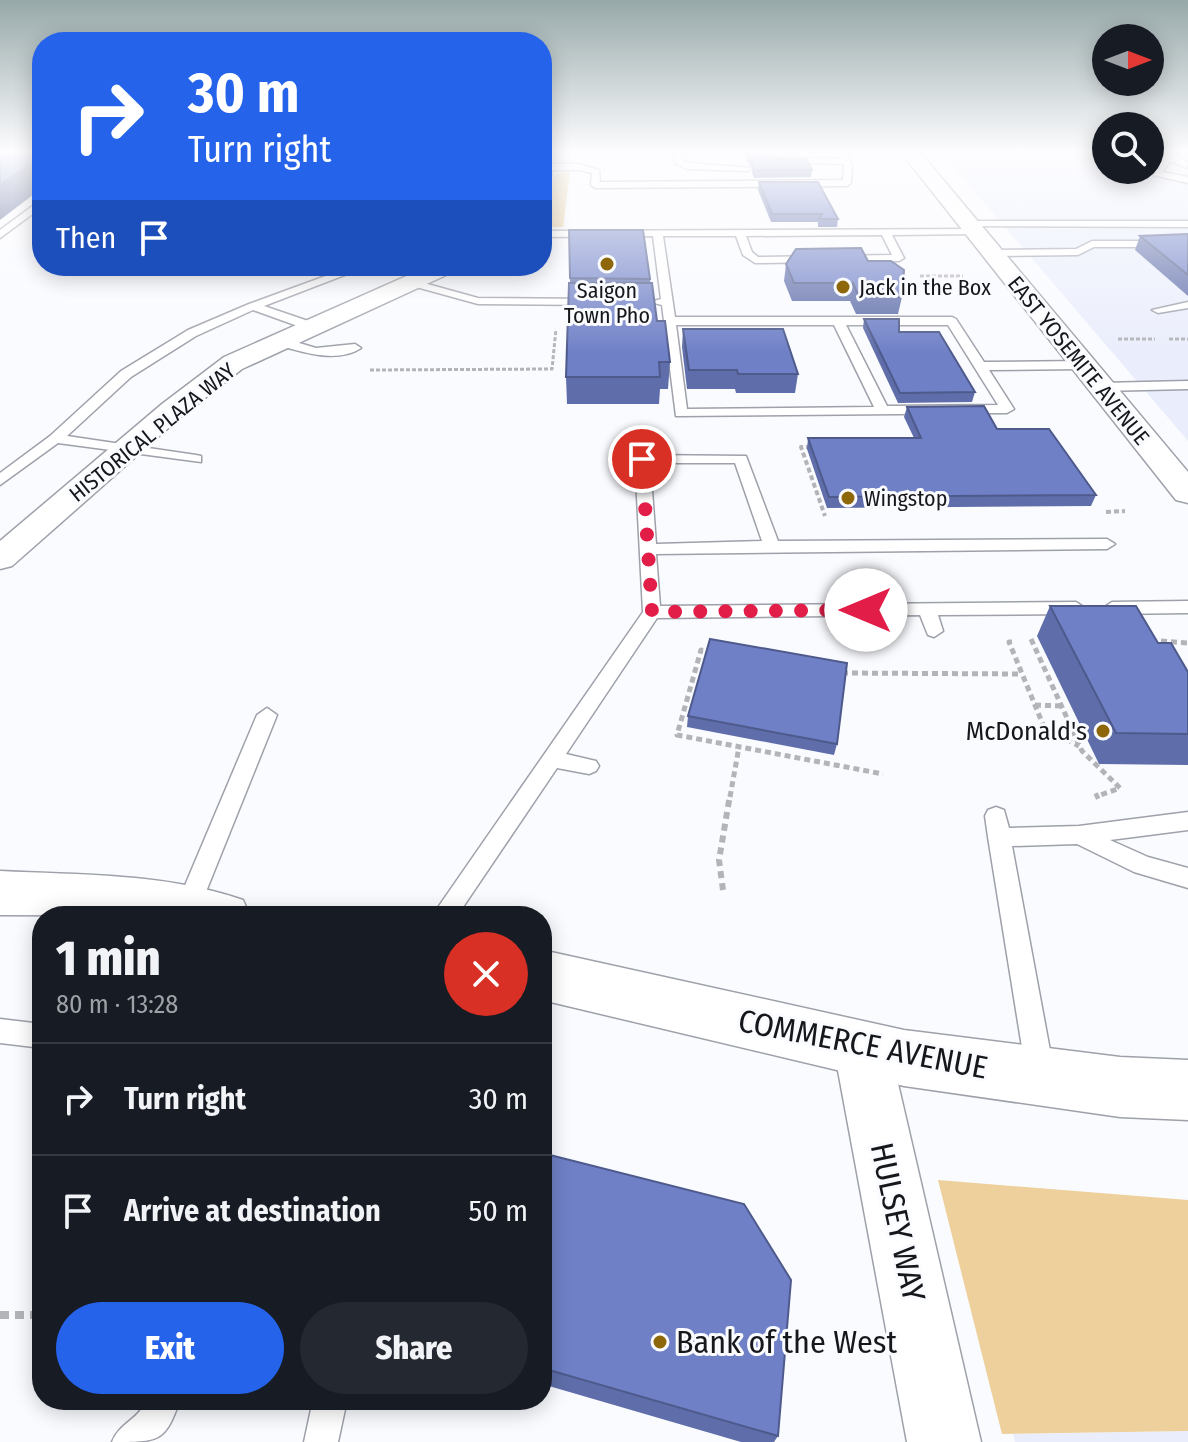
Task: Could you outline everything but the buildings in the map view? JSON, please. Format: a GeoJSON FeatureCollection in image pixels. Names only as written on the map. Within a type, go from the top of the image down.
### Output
{"type":"FeatureCollection","features":[{"type":"Feature","properties":{"kind":"main road","name":"EAST YOSEMITE AVENUE"},"geometry":{"type":"LineString","coordinates":[[963,218],[1188,493]]}},
{"type":"Feature","properties":{"kind":"main road"},"geometry":{"type":"LineString","coordinates":[[0,893],[118,898],[164,906]]}},
{"type":"Feature","properties":{"kind":"main road","name":"COMMERCE AVENUE"},"geometry":{"type":"LineString","coordinates":[[552,977],[904,1058],[1120,1087],[1188,1090]]}},
{"type":"Feature","properties":{"kind":"street","name":"HISTORICAL PLAZA WAY"},"geometry":{"type":"LineString","coordinates":[[0,559],[172,410],[233,363],[427,276]]}},
{"type":"Feature","properties":{"kind":"street","name":"HULSEY WAY"},"geometry":{"type":"LineString","coordinates":[[862,1049],[944,1442]]}},
{"type":"Feature","properties":{"kind":"lane"},"geometry":{"type":"LineString","coordinates":[[0,235],[21,218]]}},
{"type":"Feature","properties":{"kind":"lane"},"geometry":{"type":"LineString","coordinates":[[552,234],[886,233],[971,228],[1188,224]]}},
{"type":"Feature","properties":{"kind":"lane"},"geometry":{"type":"LineString","coordinates":[[740,233],[747,253],[755,260],[899,258],[886,233]]}},
{"type":"Feature","properties":{"kind":"lane"},"geometry":{"type":"LineString","coordinates":[[658,234],[681,413],[1007,409],[952,321],[670,321]]}},
{"type":"Feature","properties":{"kind":"lane"},"geometry":{"type":"LineString","coordinates":[[992,253],[1078,252],[1092,244],[1188,244]]}},
{"type":"Feature","properties":{"kind":"lane"},"geometry":{"type":"LineString","coordinates":[[0,480],[55,439],[126,374],[192,333],[253,306],[336,276]]}},
{"type":"Feature","properties":{"kind":"lane"},"geometry":{"type":"LineString","coordinates":[[413,283],[478,301],[610,302]]}},
{"type":"Feature","properties":{"kind":"lane"},"geometry":{"type":"LineString","coordinates":[[639,302],[667,302]]}},
{"type":"Feature","properties":{"kind":"lane"},"geometry":{"type":"LineString","coordinates":[[1158,310],[1188,305]]}},
{"type":"Feature","properties":{"kind":"lane"},"geometry":{"type":"LineString","coordinates":[[253,306],[310,326]]}},
{"type":"Feature","properties":{"kind":"lane"},"geometry":{"type":"LineString","coordinates":[[838,321],[883,411]]}},
{"type":"Feature","properties":{"kind":"lane"},"geometry":{"type":"LineString","coordinates":[[279,341],[315,352],[355,348]]}},
{"type":"Feature","properties":{"kind":"lane"},"geometry":{"type":"LineString","coordinates":[[980,366],[1082,365]]}},
{"type":"Feature","properties":{"kind":"lane"},"geometry":{"type":"LineString","coordinates":[[1101,387],[1188,385]]}},
{"type":"Feature","properties":{"kind":"lane"},"geometry":{"type":"LineString","coordinates":[[55,439],[196,459]]}},
{"type":"Feature","properties":{"kind":"lane"},"geometry":{"type":"LineString","coordinates":[[451,906],[652,612],[642,459],[741,459],[772,546]]}},
{"type":"Feature","properties":{"kind":"lane"},"geometry":{"type":"LineString","coordinates":[[648,549],[1107,544]]}},
{"type":"Feature","properties":{"kind":"lane"},"geometry":{"type":"LineString","coordinates":[[652,612],[1188,607]]}},
{"type":"Feature","properties":{"kind":"lane"},"geometry":{"type":"LineString","coordinates":[[1135,608],[1152,640]]}},
{"type":"Feature","properties":{"kind":"lane"},"geometry":{"type":"LineString","coordinates":[[927,610],[934,631]]}},
{"type":"Feature","properties":{"kind":"lane"},"geometry":{"type":"LineString","coordinates":[[207,906],[267,715]]}},
{"type":"Feature","properties":{"kind":"lane"},"geometry":{"type":"LineString","coordinates":[[551,759],[589,766]]}},
{"type":"Feature","properties":{"kind":"lane"},"geometry":{"type":"LineString","coordinates":[[1041,1076],[998,826],[1079,835],[1188,821]]}},
{"type":"Feature","properties":{"kind":"lane"},"geometry":{"type":"LineString","coordinates":[[1079,835],[1142,865],[1188,878]]}},
{"type":"Feature","properties":{"kind":"lane"},"geometry":{"type":"LineString","coordinates":[[0,1031],[32,1035]]}},
{"type":"Feature","properties":{"kind":"lane"},"geometry":{"type":"LineString","coordinates":[[129,1442],[156,1422],[160,1410]]}},
{"type":"Feature","properties":{"kind":"lane"},"geometry":{"type":"LineString","coordinates":[[321,1442],[328,1410]]}},
{"type":"Feature","properties":{"kind":"path"},"geometry":{"type":"LineString","coordinates":[[364,370],[552,369],[557,320]]}},
{"type":"Feature","properties":{"kind":"path"},"geometry":{"type":"LineString","coordinates":[[816,447],[801,447],[825,516]]}},
{"type":"Feature","properties":{"kind":"path"},"geometry":{"type":"LineString","coordinates":[[1029,635],[1080,746],[1120,788],[1086,801]]}},
{"type":"Feature","properties":{"kind":"path"},"geometry":{"type":"LineString","coordinates":[[1152,640],[1188,643]]}},
{"type":"Feature","properties":{"kind":"path"},"geometry":{"type":"LineString","coordinates":[[1033,643],[1009,642],[1044,727],[1080,746]]}},
{"type":"Feature","properties":{"kind":"path"},"geometry":{"type":"LineString","coordinates":[[716,652],[701,650],[677,735],[883,774]]}},
{"type":"Feature","properties":{"kind":"path"},"geometry":{"type":"LineString","coordinates":[[838,673],[1022,674]]}},
{"type":"Feature","properties":{"kind":"path"},"geometry":{"type":"LineString","coordinates":[[1035,705],[1061,706]]}},
{"type":"Feature","properties":{"kind":"path"},"geometry":{"type":"LineString","coordinates":[[723,890],[719,860],[739,747]]}},
{"type":"Feature","properties":{"kind":"path"},"geometry":{"type":"LineString","coordinates":[[0,1315],[32,1315]]}},
{"type":"Feature","properties":{"kind":"shaded area"},"geometry":{"type":"Polygon","coordinates":[[[552,218],[564,218],[563,227],[552,227],[552,218]]]}},
{"type":"Feature","properties":{"kind":"shaded area"},"geometry":{"type":"Polygon","coordinates":[[[998,218],[1188,218],[1188,441],[998,218]]]}},
{"type":"Feature","properties":{"kind":"shaded area"},"geometry":{"type":"Polygon","coordinates":[[[938,1180],[1188,1200],[1188,1431],[1002,1434],[938,1180]]]}},
{"type":"Feature","properties":{"kind":"shaded area"},"geometry":{"type":"Polygon","coordinates":[[[1188,1431],[1188,1442],[1015,1442],[1013,1434],[1188,1431]]]}},
{"type":"Feature","properties":{"kind":"place","name":"Saigon Town Pho"},"geometry":{"type":"Point","coordinates":[607,264]}},
{"type":"Feature","properties":{"kind":"place","name":"Jack in the Box"},"geometry":{"type":"Point","coordinates":[843,287]}},
{"type":"Feature","properties":{"kind":"place","name":"Wingstop"},"geometry":{"type":"Point","coordinates":[848,498]}},
{"type":"Feature","properties":{"kind":"place","name":"McDonald's"},"geometry":{"type":"Point","coordinates":[1103,731]}},
{"type":"Feature","properties":{"kind":"place","name":"Bank of the West"},"geometry":{"type":"Point","coordinates":[660,1342]}},
{"type":"Feature","properties":{"kind":"route"},"geometry":{"type":"LineString","coordinates":[[642,459],[652,612],[866,610]]}}]}
